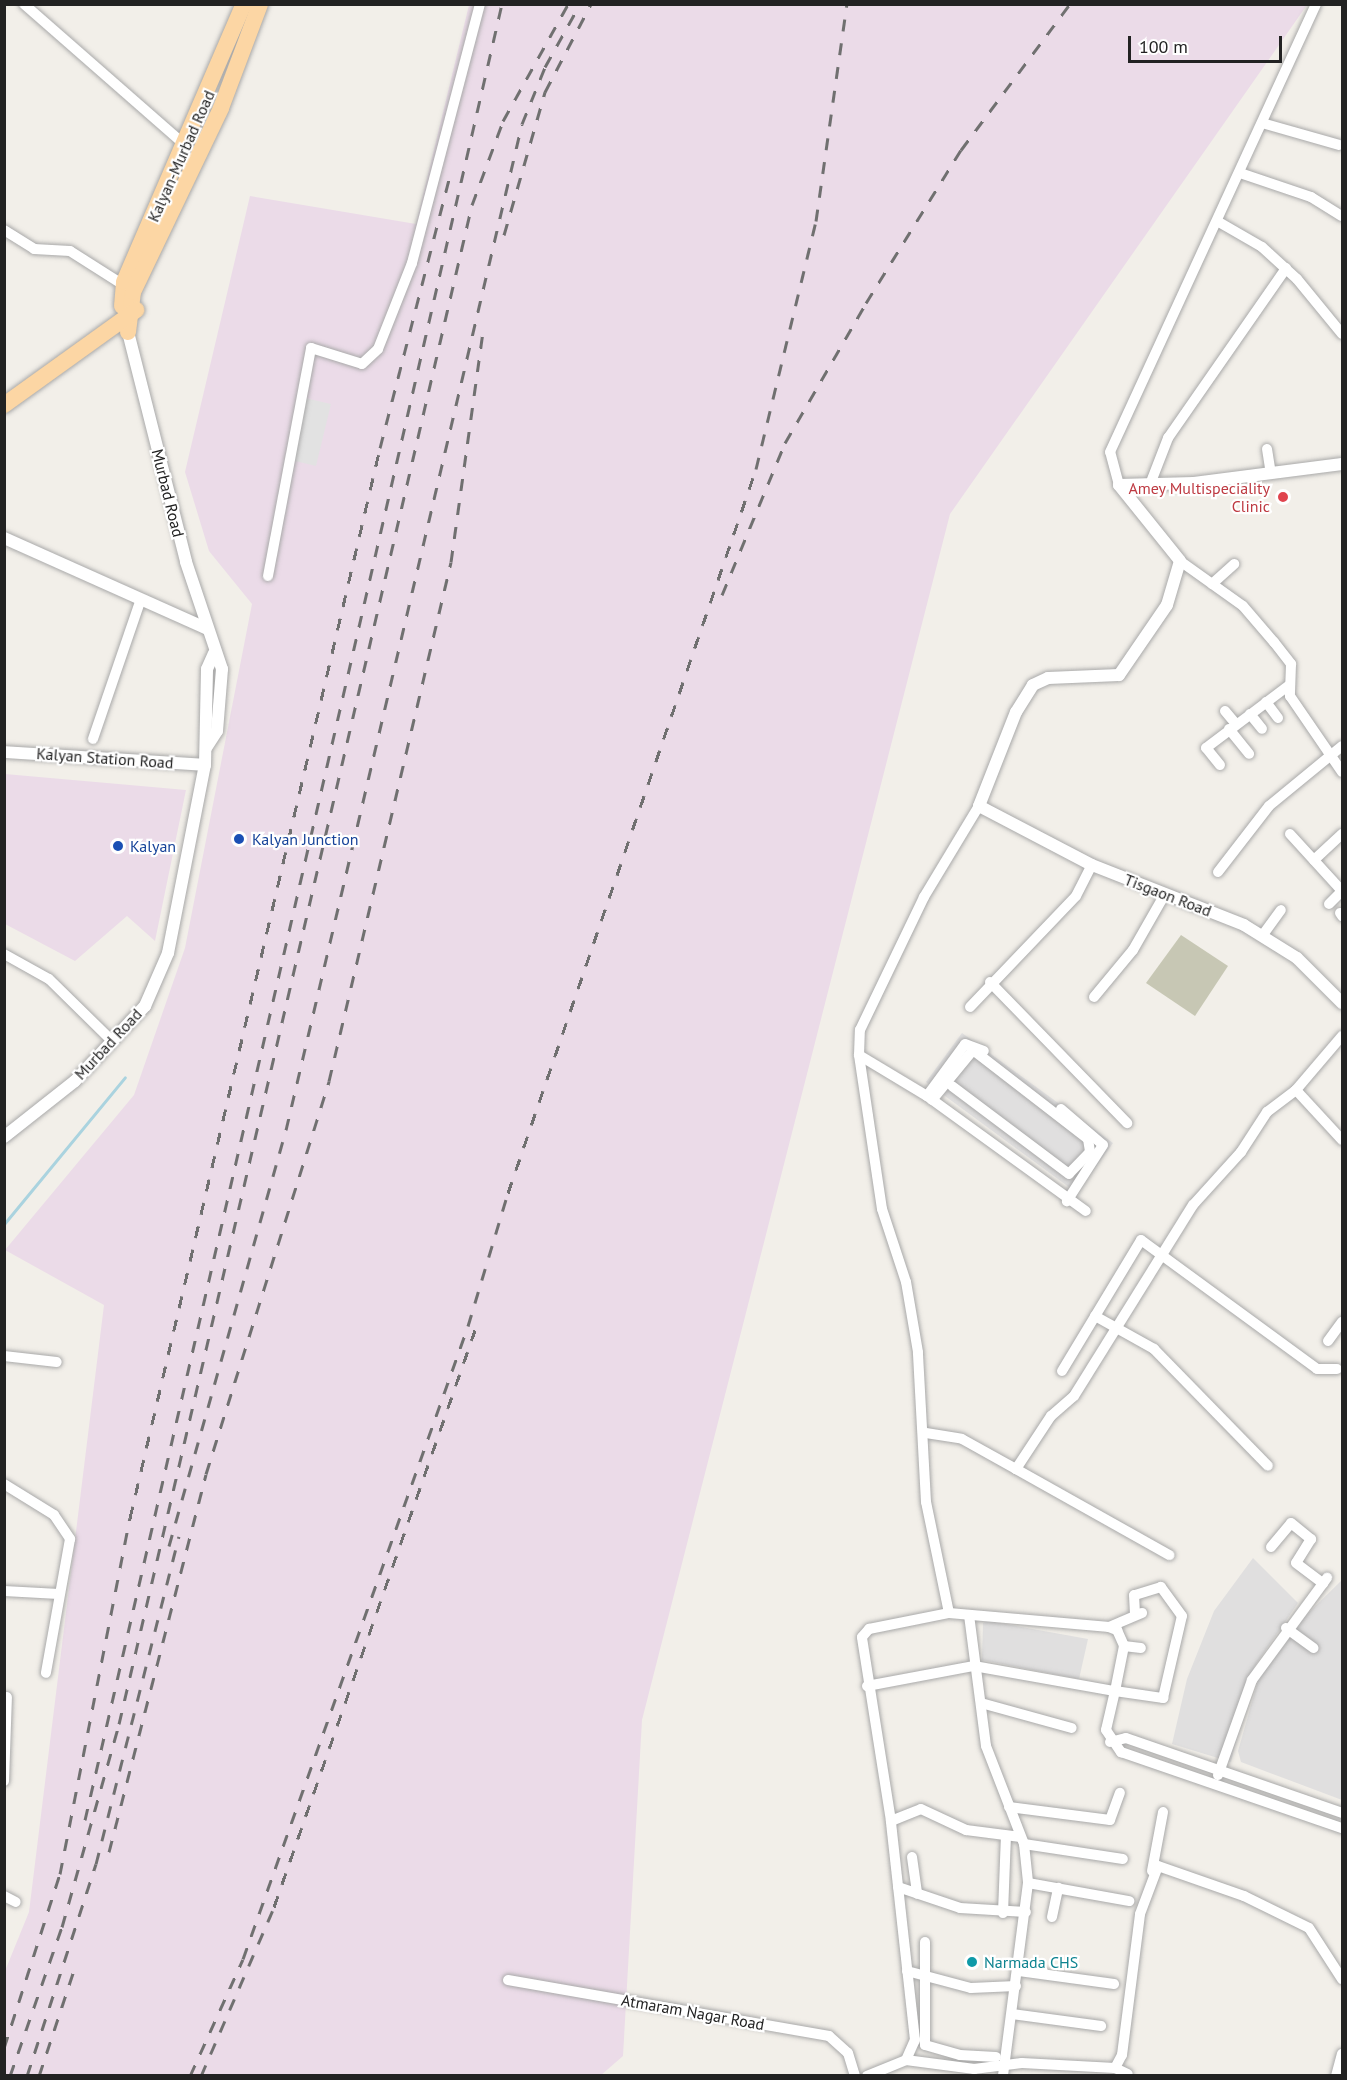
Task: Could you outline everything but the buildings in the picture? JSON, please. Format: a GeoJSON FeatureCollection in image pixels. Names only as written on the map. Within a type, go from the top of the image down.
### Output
{"type":"FeatureCollection","features":[{"type":"Feature","properties":{"kind":"main road","name":"Kalyan-Murbad Road"},"geometry":{"type":"LineString","coordinates":[[130,307],[186,146],[244,4]]}},
{"type":"Feature","properties":{"kind":"main road","name":"Kalyan-Murbad Road"},"geometry":{"type":"LineString","coordinates":[[8,397],[130,307],[221,108],[260,4]]}},
{"type":"Feature","properties":{"kind":"street"},"geometry":{"type":"LineString","coordinates":[[24,4],[186,146]]}},
{"type":"Feature","properties":{"kind":"street"},"geometry":{"type":"LineString","coordinates":[[268,576],[310,348],[363,364],[378,349],[412,263],[480,4]]}},
{"type":"Feature","properties":{"kind":"street"},"geometry":{"type":"LineString","coordinates":[[1316,4],[1110,452],[1119,485],[1180,561],[1243,606],[1291,664],[1288,686],[1327,754],[1342,772]]}},
{"type":"Feature","properties":{"kind":"street"},"geometry":{"type":"LineString","coordinates":[[1262,123],[1339,145]]}},
{"type":"Feature","properties":{"kind":"street"},"geometry":{"type":"LineString","coordinates":[[1240,173],[1311,197],[1342,216]]}},
{"type":"Feature","properties":{"kind":"street"},"geometry":{"type":"LineString","coordinates":[[1217,221],[1286,268],[1342,334]]}},
{"type":"Feature","properties":{"kind":"street"},"geometry":{"type":"LineString","coordinates":[[4,230],[34,249],[70,251],[130,307]]}},
{"type":"Feature","properties":{"kind":"street"},"geometry":{"type":"LineString","coordinates":[[1149,487],[1168,438],[1286,268]]}},
{"type":"Feature","properties":{"kind":"street","name":"Murbad Road"},"geometry":{"type":"LineString","coordinates":[[4,1137],[35,1117],[144,1006],[168,953],[205,765],[206,748],[216,731],[222,669],[214,653],[207,629],[130,307]]}},
{"type":"Feature","properties":{"kind":"street"},"geometry":{"type":"LineString","coordinates":[[1268,449],[1271,474]]}},
{"type":"Feature","properties":{"kind":"street"},"geometry":{"type":"LineString","coordinates":[[1119,485],[1149,487],[1342,464]]}},
{"type":"Feature","properties":{"kind":"street"},"geometry":{"type":"LineString","coordinates":[[4,538],[140,602],[207,629]]}},
{"type":"Feature","properties":{"kind":"street"},"geometry":{"type":"LineString","coordinates":[[949,1613],[926,1502],[926,1433],[918,1352],[906,1282],[882,1209],[859,1055],[860,1029],[924,897],[979,806],[1024,695],[1048,678],[1119,675],[1167,605],[1180,561]]}},
{"type":"Feature","properties":{"kind":"street"},"geometry":{"type":"LineString","coordinates":[[1212,584],[1234,564]]}},
{"type":"Feature","properties":{"kind":"street"},"geometry":{"type":"LineString","coordinates":[[93,739],[140,602]]}},
{"type":"Feature","properties":{"kind":"street"},"geometry":{"type":"LineString","coordinates":[[1220,765],[1206,748],[1288,686]]}},
{"type":"Feature","properties":{"kind":"street"},"geometry":{"type":"LineString","coordinates":[[1266,702],[1278,718]]}},
{"type":"Feature","properties":{"kind":"street"},"geometry":{"type":"LineString","coordinates":[[1225,711],[1249,754]]}},
{"type":"Feature","properties":{"kind":"street"},"geometry":{"type":"LineString","coordinates":[[1250,714],[1262,729]]}},
{"type":"Feature","properties":{"kind":"street"},"geometry":{"type":"LineString","coordinates":[[1218,872],[1269,806],[1327,754],[1342,746]]}},
{"type":"Feature","properties":{"kind":"street","name":"Kalyan Station Road"},"geometry":{"type":"LineString","coordinates":[[4,752],[205,765]]}},
{"type":"Feature","properties":{"kind":"street","name":"Tisgaon Road"},"geometry":{"type":"LineString","coordinates":[[979,806],[1092,865],[1262,936],[1297,958],[1342,1001]]}},
{"type":"Feature","properties":{"kind":"street"},"geometry":{"type":"LineString","coordinates":[[1290,834],[1342,891],[1329,903]]}},
{"type":"Feature","properties":{"kind":"street"},"geometry":{"type":"LineString","coordinates":[[1314,860],[1342,834]]}},
{"type":"Feature","properties":{"kind":"street"},"geometry":{"type":"LineString","coordinates":[[970,1007],[990,982],[1076,896],[1092,865]]}},
{"type":"Feature","properties":{"kind":"street"},"geometry":{"type":"LineString","coordinates":[[1094,997],[1133,950],[1165,894]]}},
{"type":"Feature","properties":{"kind":"street"},"geometry":{"type":"LineString","coordinates":[[1262,936],[1281,910]]}},
{"type":"Feature","properties":{"kind":"street"},"geometry":{"type":"LineString","coordinates":[[4,954],[49,979],[112,1041]]}},
{"type":"Feature","properties":{"kind":"street"},"geometry":{"type":"LineString","coordinates":[[990,982],[1127,1123]]}},
{"type":"Feature","properties":{"kind":"street"},"geometry":{"type":"LineString","coordinates":[[1016,1468],[1051,1416],[1074,1396],[1160,1252],[1268,1112],[1296,1090],[1342,1036]]}},
{"type":"Feature","properties":{"kind":"street"},"geometry":{"type":"LineString","coordinates":[[929,1098],[961,1048],[974,1043],[1101,1141],[1100,1155],[1067,1202]]}},
{"type":"Feature","properties":{"kind":"street"},"geometry":{"type":"LineString","coordinates":[[929,1098],[973,1050],[1088,1139],[1090,1152],[1069,1174],[952,1086]]}},
{"type":"Feature","properties":{"kind":"street"},"geometry":{"type":"LineString","coordinates":[[859,1055],[929,1098],[1067,1202],[1086,1211]]}},
{"type":"Feature","properties":{"kind":"street"},"geometry":{"type":"LineString","coordinates":[[1296,1090],[1342,1140]]}},
{"type":"Feature","properties":{"kind":"street"},"geometry":{"type":"LineString","coordinates":[[1062,1371],[1138,1241],[1160,1252],[1317,1369],[1337,1369]]}},
{"type":"Feature","properties":{"kind":"street"},"geometry":{"type":"LineString","coordinates":[[1095,1316],[1154,1349],[1268,1466]]}},
{"type":"Feature","properties":{"kind":"street"},"geometry":{"type":"LineString","coordinates":[[1328,1341],[1342,1322]]}},
{"type":"Feature","properties":{"kind":"street"},"geometry":{"type":"LineString","coordinates":[[4,1356],[57,1362]]}},
{"type":"Feature","properties":{"kind":"street"},"geometry":{"type":"LineString","coordinates":[[926,1433],[962,1439],[1170,1555]]}},
{"type":"Feature","properties":{"kind":"street"},"geometry":{"type":"LineString","coordinates":[[4,1484],[63,1524],[70,1539],[46,1673]]}},
{"type":"Feature","properties":{"kind":"street"},"geometry":{"type":"LineString","coordinates":[[1216,1782],[1252,1680],[1286,1628],[1325,1580],[1296,1563],[1311,1539],[1291,1524],[1271,1547]]}},
{"type":"Feature","properties":{"kind":"street"},"geometry":{"type":"LineString","coordinates":[[867,1686],[974,1666],[1118,1692],[1165,1696],[1183,1623],[1162,1587],[1134,1595],[1139,1614],[1109,1627]]}},
{"type":"Feature","properties":{"kind":"street"},"geometry":{"type":"LineString","coordinates":[[4,1591],[59,1594]]}},
{"type":"Feature","properties":{"kind":"street"},"geometry":{"type":"LineString","coordinates":[[906,2060],[915,2040],[891,1821],[860,1645],[869,1629],[949,1613],[1109,1627],[1117,1630],[1132,1647],[1122,1671],[1106,1730],[1110,1742],[1121,1752],[1216,1782],[1338,1827],[1341,1809],[1125,1738],[1110,1742]]}},
{"type":"Feature","properties":{"kind":"street"},"geometry":{"type":"LineString","coordinates":[[969,1615],[986,1746],[1022,1840],[1028,1883],[1007,2064],[1003,2076]]}},
{"type":"Feature","properties":{"kind":"street"},"geometry":{"type":"LineString","coordinates":[[1286,1628],[1314,1648]]}},
{"type":"Feature","properties":{"kind":"street"},"geometry":{"type":"LineString","coordinates":[[4,1781],[7,1697]]}},
{"type":"Feature","properties":{"kind":"street"},"geometry":{"type":"LineString","coordinates":[[981,1703],[1072,1728]]}},
{"type":"Feature","properties":{"kind":"street"},"geometry":{"type":"LineString","coordinates":[[1162,1765],[1166,1751]]}},
{"type":"Feature","properties":{"kind":"street"},"geometry":{"type":"LineString","coordinates":[[1009,1807],[1110,1820],[1120,1793]]}},
{"type":"Feature","properties":{"kind":"street"},"geometry":{"type":"LineString","coordinates":[[891,1821],[921,1809],[966,1830],[1123,1859]]}},
{"type":"Feature","properties":{"kind":"street"},"geometry":{"type":"LineString","coordinates":[[1115,2068],[1122,2055],[1132,1954],[1152,1871],[1162,1812]]}},
{"type":"Feature","properties":{"kind":"street"},"geometry":{"type":"LineString","coordinates":[[1003,1913],[1006,1836]]}},
{"type":"Feature","properties":{"kind":"street"},"geometry":{"type":"LineString","coordinates":[[912,1857],[917,1894]]}},
{"type":"Feature","properties":{"kind":"street"},"geometry":{"type":"LineString","coordinates":[[1152,1871],[1168,1866],[1309,1928],[1342,1979]]}},
{"type":"Feature","properties":{"kind":"street"},"geometry":{"type":"LineString","coordinates":[[1028,1883],[1129,1902]]}},
{"type":"Feature","properties":{"kind":"street"},"geometry":{"type":"LineString","coordinates":[[898,1887],[960,1908],[1003,1913],[1026,1912]]}},
{"type":"Feature","properties":{"kind":"street"},"geometry":{"type":"LineString","coordinates":[[1052,1917],[1058,1888]]}},
{"type":"Feature","properties":{"kind":"street"},"geometry":{"type":"LineString","coordinates":[[4,1896],[16,1902]]}},
{"type":"Feature","properties":{"kind":"street"},"geometry":{"type":"LineString","coordinates":[[925,1942],[924,2042],[960,2055],[996,2057]]}},
{"type":"Feature","properties":{"kind":"street"},"geometry":{"type":"LineString","coordinates":[[907,1971],[971,1988],[1016,1986]]}},
{"type":"Feature","properties":{"kind":"street"},"geometry":{"type":"LineString","coordinates":[[1019,1971],[1114,1984]]}},
{"type":"Feature","properties":{"kind":"street","name":"Atmaram Nagar Road"},"geometry":{"type":"LineString","coordinates":[[508,1980],[829,2036],[848,2053],[855,2076]]}},
{"type":"Feature","properties":{"kind":"street"},"geometry":{"type":"LineString","coordinates":[[1012,2014],[1101,2026]]}},
{"type":"Feature","properties":{"kind":"street"},"geometry":{"type":"LineString","coordinates":[[1336,2076],[1342,2054]]}},
{"type":"Feature","properties":{"kind":"street"},"geometry":{"type":"LineString","coordinates":[[958,2067],[960,2055]]}},
{"type":"Feature","properties":{"kind":"street"},"geometry":{"type":"LineString","coordinates":[[867,2076],[906,2060],[958,2067],[1007,2064],[1115,2068],[1131,2075]]}},
{"type":"Feature","properties":{"kind":"shaded area"},"geometry":{"type":"Polygon","coordinates":[[[469,5],[1307,5],[950,514],[642,1720],[623,2056],[600,2076],[5,2076],[5,1971],[29,1912],[104,1305],[5,1250],[134,1095],[185,948],[252,604],[209,551],[185,472],[250,196],[416,224],[469,5]]]}},
{"type":"Feature","properties":{"kind":"shaded area"},"geometry":{"type":"Polygon","coordinates":[[[305,398],[331,404],[316,466],[291,460],[305,398]]]}},
{"type":"Feature","properties":{"kind":"shaded area"},"geometry":{"type":"Polygon","coordinates":[[[5,774],[186,790],[155,941],[127,916],[75,961],[5,924],[5,774]]]}},
{"type":"Feature","properties":{"kind":"shaded area"},"geometry":{"type":"Polygon","coordinates":[[[1181,935],[1228,966],[1195,1016],[1146,983],[1181,935]]]}},
{"type":"Feature","properties":{"kind":"shaded area"},"geometry":{"type":"Polygon","coordinates":[[[962,1033],[1113,1143],[1077,1193],[926,1082],[962,1033]]]}},
{"type":"Feature","properties":{"kind":"shaded area"},"geometry":{"type":"Polygon","coordinates":[[[1253,1558],[1298,1603],[1254,1667],[1231,1762],[1172,1744],[1187,1679],[1214,1611],[1253,1558]]]}},
{"type":"Feature","properties":{"kind":"shaded area"},"geometry":{"type":"Polygon","coordinates":[[[1342,1580],[1342,1800],[1241,1762],[1238,1751],[1258,1681],[1288,1633],[1342,1580]]]}},
{"type":"Feature","properties":{"kind":"shaded area"},"geometry":{"type":"Polygon","coordinates":[[[989,1621],[1088,1639],[1079,1679],[982,1660],[983,1623],[989,1621]]]}},
{"type":"Feature","properties":{"kind":"waterway"},"geometry":{"type":"LineString","coordinates":[[4,1224],[125,1077]]}},
{"type":"Feature","properties":{"kind":"railway"},"geometry":{"type":"LineString","coordinates":[[85,1820],[502,4]]}},
{"type":"Feature","properties":{"kind":"railway"},"geometry":{"type":"LineString","coordinates":[[10,2076],[62,1927],[119,1724],[472,205],[503,121],[568,4]]}},
{"type":"Feature","properties":{"kind":"railway"},"geometry":{"type":"LineString","coordinates":[[169,1546],[286,1130],[522,124],[545,67],[580,4]]}},
{"type":"Feature","properties":{"kind":"railway"},"geometry":{"type":"LineString","coordinates":[[504,235],[545,92],[591,4]]}},
{"type":"Feature","properties":{"kind":"railway"},"geometry":{"type":"LineString","coordinates":[[190,2076],[243,1959],[468,1326],[508,1193],[756,469],[816,221],[847,4]]}},
{"type":"Feature","properties":{"kind":"railway"},"geometry":{"type":"LineString","coordinates":[[722,595],[785,443],[866,303],[961,150],[1070,4]]}},
{"type":"Feature","properties":{"kind":"railway"},"geometry":{"type":"LineString","coordinates":[[4,2048],[60,1874],[130,1518],[380,448],[450,176]]}},
{"type":"Feature","properties":{"kind":"railway"},"geometry":{"type":"LineString","coordinates":[[109,1852],[206,1474],[329,1081],[451,562],[483,330]]}},
{"type":"Feature","properties":{"kind":"railway"},"geometry":{"type":"LineString","coordinates":[[201,2076],[274,1907],[475,1330]]}},
{"type":"Feature","properties":{"kind":"railway"},"geometry":{"type":"LineString","coordinates":[[27,2076],[96,1864],[179,1536]]}},
{"type":"Feature","properties":{"kind":"railway"},"geometry":{"type":"LineString","coordinates":[[39,2076],[75,1967]]}},
{"type":"Feature","properties":{"kind":"place","name":"Amey Multispeciality Clinic"},"geometry":{"type":"Point","coordinates":[1283,497]}},
{"type":"Feature","properties":{"kind":"place","name":"Kalyan Junction"},"geometry":{"type":"Point","coordinates":[239,839]}},
{"type":"Feature","properties":{"kind":"place","name":"Kalyan"},"geometry":{"type":"Point","coordinates":[118,846]}},
{"type":"Feature","properties":{"kind":"place","name":"Narmada CHS"},"geometry":{"type":"Point","coordinates":[972,1962]}}]}
